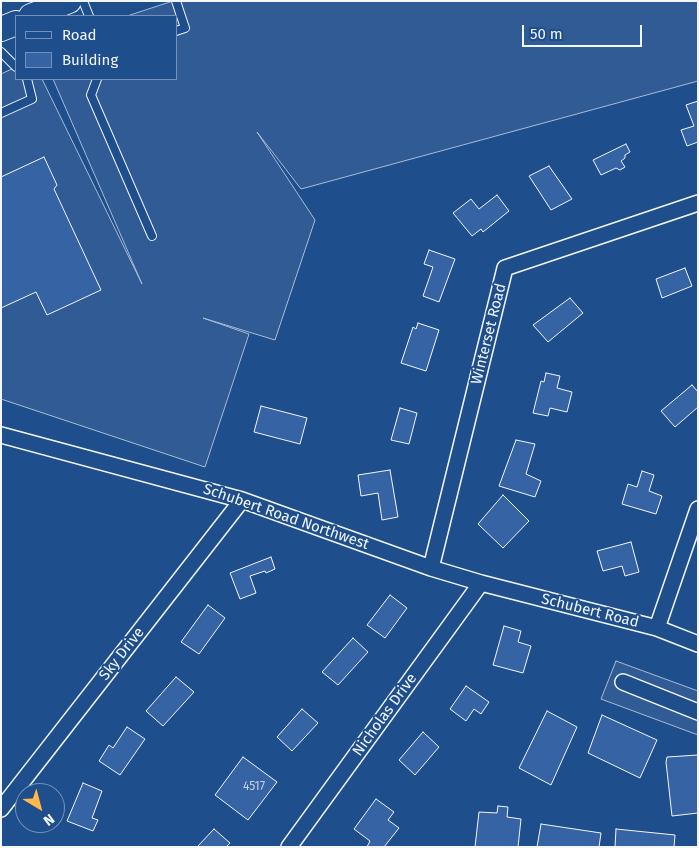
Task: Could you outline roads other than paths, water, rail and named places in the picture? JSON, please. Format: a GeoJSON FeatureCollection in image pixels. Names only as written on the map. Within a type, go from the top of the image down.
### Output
{"type":"FeatureCollection","features":[{"type":"Feature","properties":{"kind":"highway"},"geometry":{"type":"LineString","coordinates":[[34,15],[70,1]]}},
{"type":"Feature","properties":{"kind":"highway"},"geometry":{"type":"LineString","coordinates":[[1,29],[15,22]]}},
{"type":"Feature","properties":{"kind":"street","name":"Winterset Road"},"geometry":{"type":"LineString","coordinates":[[431,568],[505,268],[698,203]]}},
{"type":"Feature","properties":{"kind":"street","name":"Schubert Road Northwest"},"geometry":{"type":"LineString","coordinates":[[1,435],[242,500],[431,568],[481,583]]}},
{"type":"Feature","properties":{"kind":"street","name":"Sky Drive"},"geometry":{"type":"LineString","coordinates":[[1,808],[242,500]]}},
{"type":"Feature","properties":{"kind":"street"},"geometry":{"type":"LineString","coordinates":[[657,628],[698,509]]}},
{"type":"Feature","properties":{"kind":"street","name":"Schubert Road"},"geometry":{"type":"LineString","coordinates":[[481,583],[657,628],[698,644]]}},
{"type":"Feature","properties":{"kind":"street","name":"Nicholas Drive"},"geometry":{"type":"LineString","coordinates":[[289,847],[481,583]]}},
{"type":"Feature","properties":{"kind":"street"},"geometry":{"type":"LineString","coordinates":[[623,682],[698,712]]}},
{"type":"Feature","properties":{"kind":"lane"},"geometry":{"type":"LineString","coordinates":[[84,1],[89,15]]}},
{"type":"Feature","properties":{"kind":"lane"},"geometry":{"type":"LineString","coordinates":[[176,1],[185,28],[178,30]]}},
{"type":"Feature","properties":{"kind":"lane"},"geometry":{"type":"LineString","coordinates":[[1,52],[15,66]]}},
{"type":"Feature","properties":{"kind":"lane"},"geometry":{"type":"LineString","coordinates":[[1,113],[32,99],[26,80]]}},
{"type":"Feature","properties":{"kind":"lane"},"geometry":{"type":"LineString","coordinates":[[97,80],[92,95],[152,236]]}}]}
